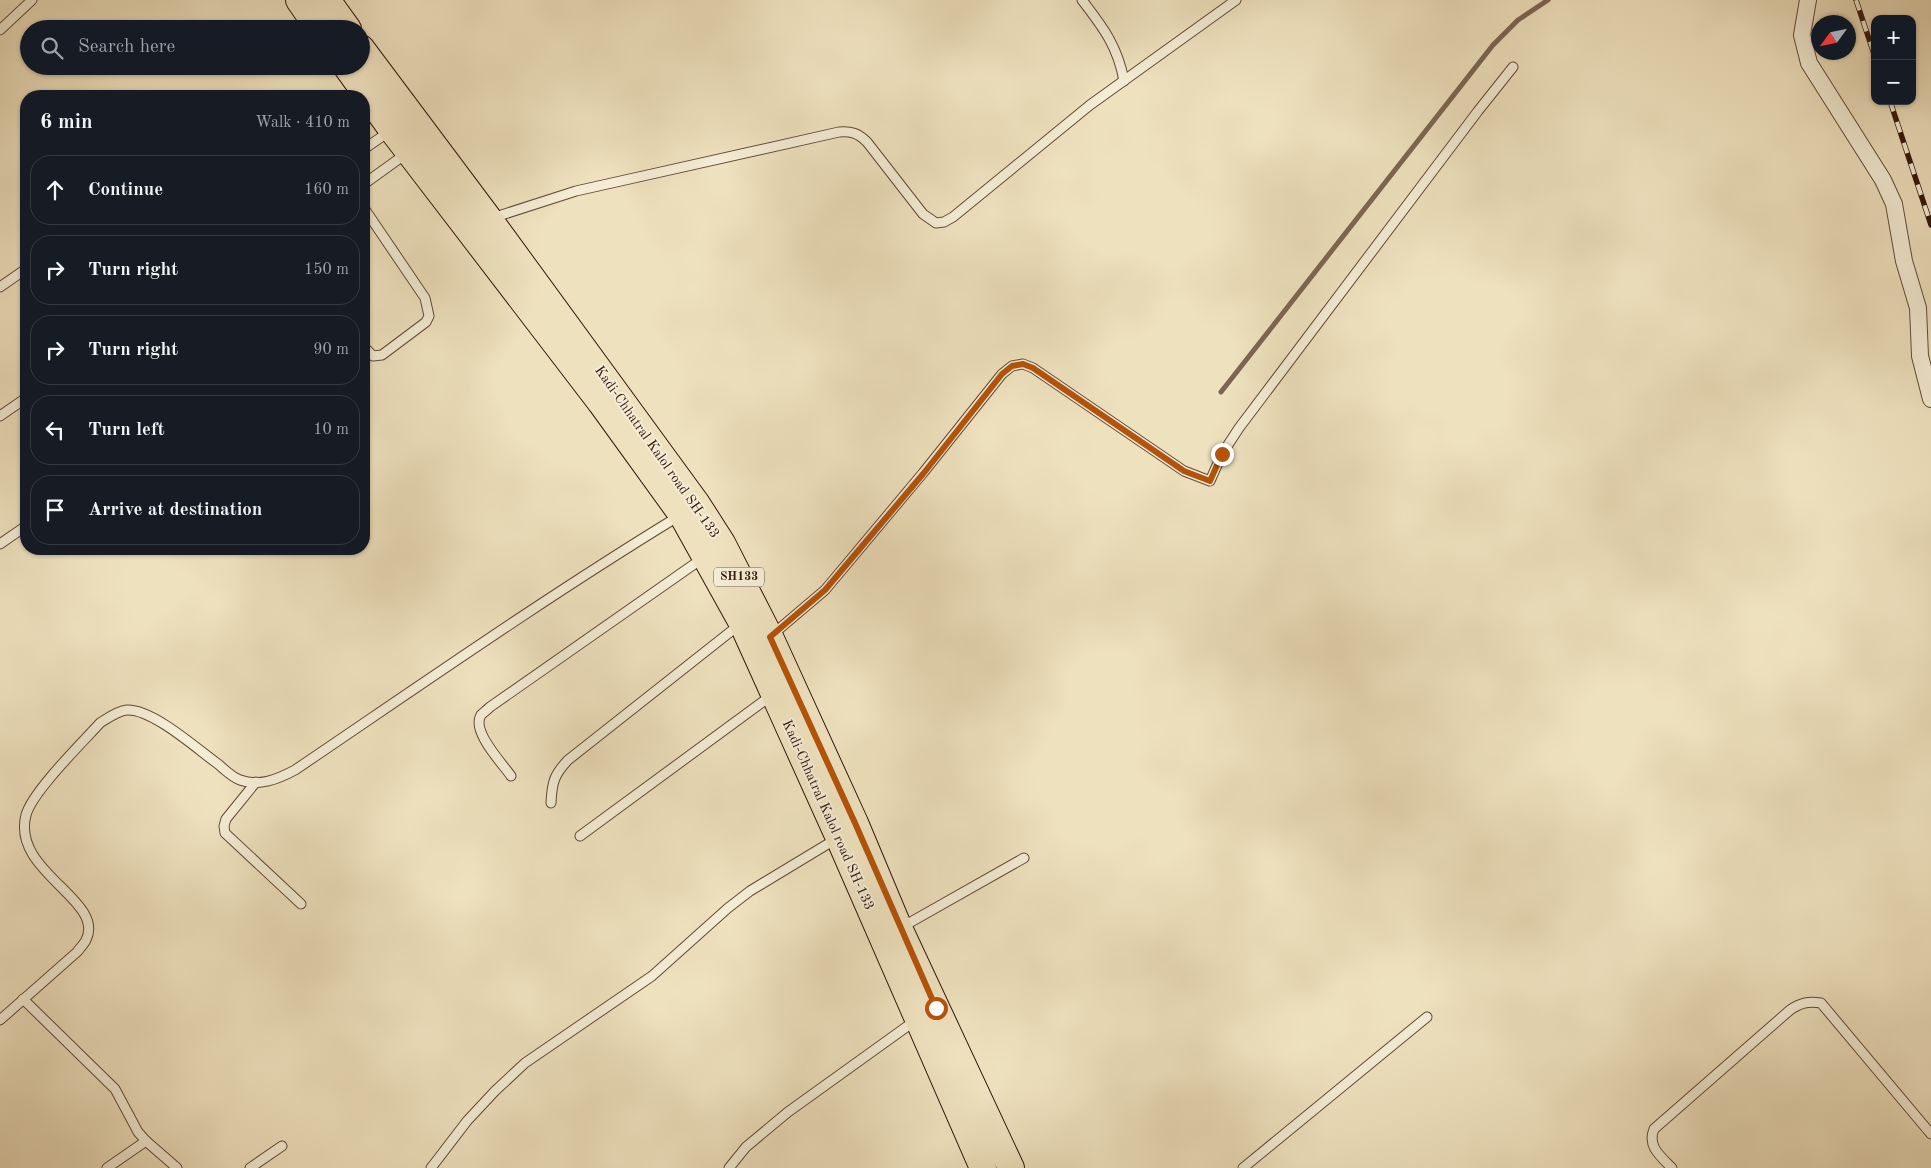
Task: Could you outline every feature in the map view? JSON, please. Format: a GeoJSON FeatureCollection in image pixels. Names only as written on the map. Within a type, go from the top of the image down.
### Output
{"type":"FeatureCollection","features":[{"type":"Feature","properties":{"kind":"main road"},"geometry":{"type":"LineString","coordinates":[[299,0],[313,20]]}},
{"type":"Feature","properties":{"kind":"main road"},"geometry":{"type":"LineString","coordinates":[[327,0],[341,20]]}},
{"type":"Feature","properties":{"kind":"main road","name":"Kadi-Chhatral Kalol road SH-133"},"geometry":{"type":"LineString","coordinates":[[370,60],[489,219],[697,504],[722,543],[750,618],[774,694],[983,1168]]}},
{"type":"Feature","properties":{"kind":"main road","name":"Kadi-Chhatral Kalol road SH-133"},"geometry":{"type":"LineString","coordinates":[[352,75],[363,90]]}},
{"type":"Feature","properties":{"kind":"main road","name":"Kadi-Chhatral Kalol road SH-133"},"geometry":{"type":"LineString","coordinates":[[370,99],[601,403],[682,515],[706,556],[750,618],[770,637],[855,823],[899,928],[1011,1168]]}},
{"type":"Feature","properties":{"kind":"street"},"geometry":{"type":"LineString","coordinates":[[1808,0],[1802,35],[1809,63],[1883,180],[1894,204],[1904,261],[1918,308],[1920,356],[1931,399]]}},
{"type":"Feature","properties":{"kind":"lane"},"geometry":{"type":"LineString","coordinates":[[0,30],[32,0]]}},
{"type":"Feature","properties":{"kind":"lane"},"geometry":{"type":"LineString","coordinates":[[1082,0],[1110,40],[1118,56],[1124,81]]}},
{"type":"Feature","properties":{"kind":"lane"},"geometry":{"type":"LineString","coordinates":[[489,219],[576,190],[848,131],[858,134],[867,142],[923,214],[936,224],[944,222],[953,217],[1090,106],[1236,0]]}},
{"type":"Feature","properties":{"kind":"lane"},"geometry":{"type":"LineString","coordinates":[[770,637],[825,590],[923,474],[987,391],[1012,366],[1023,364],[1033,368],[1184,471],[1210,481],[1222,454],[1239,428],[1478,110],[1513,67]]}},
{"type":"Feature","properties":{"kind":"lane"},"geometry":{"type":"LineString","coordinates":[[370,146],[392,130]]}},
{"type":"Feature","properties":{"kind":"lane"},"geometry":{"type":"LineString","coordinates":[[370,180],[409,152]]}},
{"type":"Feature","properties":{"kind":"lane"},"geometry":{"type":"LineString","coordinates":[[370,217],[425,298],[429,316],[426,322],[382,355],[373,356],[370,353]]}},
{"type":"Feature","properties":{"kind":"lane"},"geometry":{"type":"LineString","coordinates":[[0,287],[20,274]]}},
{"type":"Feature","properties":{"kind":"lane"},"geometry":{"type":"LineString","coordinates":[[0,416],[20,402]]}},
{"type":"Feature","properties":{"kind":"lane"},"geometry":{"type":"LineString","coordinates":[[0,1020],[77,952],[86,941],[89,931],[87,918],[81,907],[46,872],[30,851],[25,835],[26,816],[33,799],[100,723],[112,715],[126,710],[144,713],[158,720],[239,780],[256,782],[274,780],[295,770],[507,626],[682,515]]}},
{"type":"Feature","properties":{"kind":"lane"},"geometry":{"type":"LineString","coordinates":[[0,544],[20,530]]}},
{"type":"Feature","properties":{"kind":"lane"},"geometry":{"type":"LineString","coordinates":[[511,776],[482,736],[478,725],[480,716],[490,707],[706,556]]}},
{"type":"Feature","properties":{"kind":"lane"},"geometry":{"type":"LineString","coordinates":[[551,803],[551,785],[556,773],[568,760],[750,618]]}},
{"type":"Feature","properties":{"kind":"lane"},"geometry":{"type":"LineString","coordinates":[[580,836],[774,694]]}},
{"type":"Feature","properties":{"kind":"lane"},"geometry":{"type":"LineString","coordinates":[[256,782],[226,819],[225,833],[301,904]]}},
{"type":"Feature","properties":{"kind":"lane"},"geometry":{"type":"LineString","coordinates":[[432,1168],[467,1121],[525,1063],[652,976],[728,908],[750,891],[839,838]]}},
{"type":"Feature","properties":{"kind":"lane"},"geometry":{"type":"LineString","coordinates":[[899,928],[1024,858]]}},
{"type":"Feature","properties":{"kind":"lane"},"geometry":{"type":"LineString","coordinates":[[23,999],[115,1089],[138,1132],[178,1168]]}},
{"type":"Feature","properties":{"kind":"lane"},"geometry":{"type":"LineString","coordinates":[[1672,1168],[1658,1153],[1653,1143],[1651,1137],[1654,1129],[1790,1010],[1799,1004],[1812,1001],[1821,1003],[1931,1134]]}},
{"type":"Feature","properties":{"kind":"lane"},"geometry":{"type":"LineString","coordinates":[[1243,1168],[1427,1018]]}},
{"type":"Feature","properties":{"kind":"lane"},"geometry":{"type":"LineString","coordinates":[[729,1168],[746,1147],[788,1112],[918,1019]]}},
{"type":"Feature","properties":{"kind":"lane"},"geometry":{"type":"LineString","coordinates":[[107,1168],[146,1141]]}},
{"type":"Feature","properties":{"kind":"lane"},"geometry":{"type":"LineString","coordinates":[[250,1168],[282,1146]]}},
{"type":"Feature","properties":{"kind":"waterway"},"geometry":{"type":"LineString","coordinates":[[1221,392],[1493,45],[1518,20],[1548,0]]}},
{"type":"Feature","properties":{"kind":"railway"},"geometry":{"type":"LineString","coordinates":[[1856,0],[1871,45]]}},
{"type":"Feature","properties":{"kind":"railway"},"geometry":{"type":"LineString","coordinates":[[1891,105],[1931,225]]}},
{"type":"Feature","properties":{"kind":"route"},"geometry":{"type":"LineString","coordinates":[[936,1008],[899,928],[855,823],[770,637],[825,590],[923,474],[987,391],[1012,366],[1023,364],[1033,368],[1184,471],[1210,481],[1222,454]]}}]}
